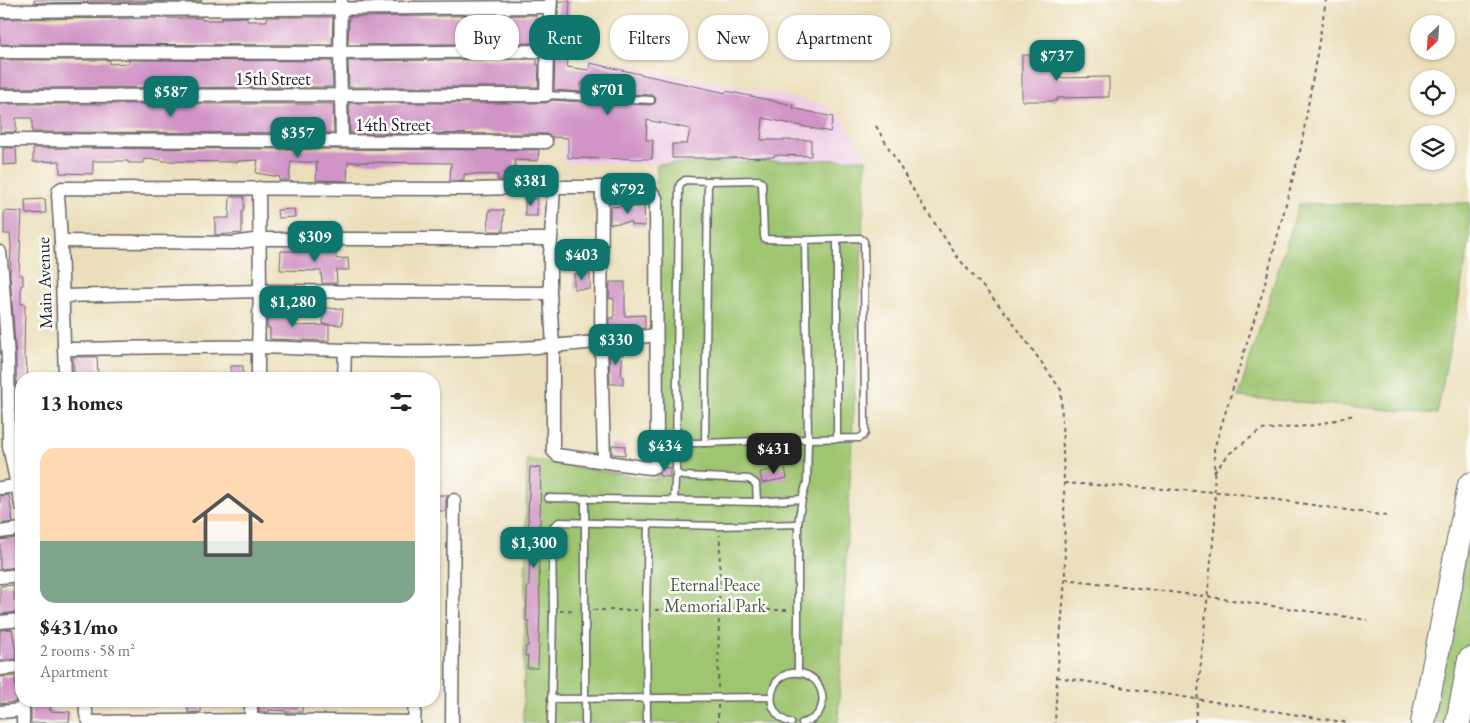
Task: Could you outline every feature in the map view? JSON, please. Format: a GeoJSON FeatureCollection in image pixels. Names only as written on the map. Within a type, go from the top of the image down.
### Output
{"type":"FeatureCollection","features":[{"type":"Feature","properties":{"kind":"highway"},"geometry":{"type":"LineString","coordinates":[[1424,723],[1470,485]]}},
{"type":"Feature","properties":{"kind":"highway"},"geometry":{"type":"LineString","coordinates":[[1458,723],[1470,660]]}},
{"type":"Feature","properties":{"kind":"street"},"geometry":{"type":"LineString","coordinates":[[0,11],[341,4],[550,4]]}},
{"type":"Feature","properties":{"kind":"street"},"geometry":{"type":"LineString","coordinates":[[341,4],[340,96],[342,141]]}},
{"type":"Feature","properties":{"kind":"street"},"geometry":{"type":"LineString","coordinates":[[0,52],[340,54],[529,51]]}},
{"type":"Feature","properties":{"kind":"street"},"geometry":{"type":"LineString","coordinates":[[546,95],[547,60]]}},
{"type":"Feature","properties":{"kind":"street","name":"15th Street"},"geometry":{"type":"LineString","coordinates":[[0,96],[546,95]]}},
{"type":"Feature","properties":{"kind":"street","name":"14th Street"},"geometry":{"type":"LineString","coordinates":[[0,140],[546,142]]}},
{"type":"Feature","properties":{"kind":"street"},"geometry":{"type":"LineString","coordinates":[[258,372],[260,188],[473,189],[554,187],[641,187],[650,190],[656,198],[657,459],[655,466],[651,468],[642,467],[557,455],[553,451],[550,239],[554,187]]}},
{"type":"Feature","properties":{"kind":"street"},"geometry":{"type":"LineString","coordinates":[[602,187],[601,343],[604,461]]}},
{"type":"Feature","properties":{"kind":"street","name":"Main Avenue"},"geometry":{"type":"LineString","coordinates":[[65,372],[59,190],[62,188],[260,188]]}},
{"type":"Feature","properties":{"kind":"street"},"geometry":{"type":"LineString","coordinates":[[61,241],[233,243],[260,239],[550,239]]}},
{"type":"Feature","properties":{"kind":"street"},"geometry":{"type":"LineString","coordinates":[[0,252],[4,359],[4,446],[15,483]]}},
{"type":"Feature","properties":{"kind":"street"},"geometry":{"type":"LineString","coordinates":[[63,296],[260,291],[550,293]]}},
{"type":"Feature","properties":{"kind":"street"},"geometry":{"type":"LineString","coordinates":[[64,349],[258,347],[434,351],[601,343],[656,335]]}},
{"type":"Feature","properties":{"kind":"street"},"geometry":{"type":"LineString","coordinates":[[344,372],[345,350]]}},
{"type":"Feature","properties":{"kind":"street"},"geometry":{"type":"LineString","coordinates":[[0,488],[15,486]]}},
{"type":"Feature","properties":{"kind":"street"},"geometry":{"type":"LineString","coordinates":[[452,723],[454,500]]}},
{"type":"Feature","properties":{"kind":"street"},"geometry":{"type":"LineString","coordinates":[[0,532],[15,531]]}},
{"type":"Feature","properties":{"kind":"street"},"geometry":{"type":"LineString","coordinates":[[0,577],[15,576]]}},
{"type":"Feature","properties":{"kind":"street"},"geometry":{"type":"LineString","coordinates":[[0,622],[15,621]]}},
{"type":"Feature","properties":{"kind":"street"},"geometry":{"type":"LineString","coordinates":[[0,669],[15,668]]}},
{"type":"Feature","properties":{"kind":"street"},"geometry":{"type":"LineString","coordinates":[[0,712],[16,707]]}},
{"type":"Feature","properties":{"kind":"street"},"geometry":{"type":"LineString","coordinates":[[23,707],[23,723]]}},
{"type":"Feature","properties":{"kind":"street"},"geometry":{"type":"LineString","coordinates":[[86,707],[86,716],[90,722],[414,723],[414,707]]}},
{"type":"Feature","properties":{"kind":"street"},"geometry":{"type":"LineString","coordinates":[[251,707],[251,722]]}},
{"type":"Feature","properties":{"kind":"lane"},"geometry":{"type":"LineString","coordinates":[[546,95],[651,100]]}},
{"type":"Feature","properties":{"kind":"lane"},"geometry":{"type":"LineString","coordinates":[[674,500],[674,480],[677,474],[676,442],[680,184],[685,180],[761,181],[765,239],[860,238],[864,242],[865,433],[863,436],[859,438],[838,439],[706,443],[676,442]]}},
{"type":"Feature","properties":{"kind":"lane"},"geometry":{"type":"LineString","coordinates":[[706,443],[708,180]]}},
{"type":"Feature","properties":{"kind":"lane"},"geometry":{"type":"LineString","coordinates":[[837,239],[838,439]]}},
{"type":"Feature","properties":{"kind":"lane"},"geometry":{"type":"LineString","coordinates":[[798,672],[798,524],[807,482],[808,439],[804,240]]}},
{"type":"Feature","properties":{"kind":"lane"},"geometry":{"type":"LineString","coordinates":[[677,474],[683,476],[749,479],[756,484],[757,502]]}},
{"type":"Feature","properties":{"kind":"lane"},"geometry":{"type":"LineString","coordinates":[[548,498],[757,502],[802,499]]}},
{"type":"Feature","properties":{"kind":"lane"},"geometry":{"type":"LineString","coordinates":[[585,498],[585,723]]}},
{"type":"Feature","properties":{"kind":"lane"},"geometry":{"type":"LineString","coordinates":[[551,723],[552,528],[558,522],[720,526],[798,524]]}},
{"type":"Feature","properties":{"kind":"lane"},"geometry":{"type":"LineString","coordinates":[[646,723],[648,524]]}},
{"type":"Feature","properties":{"kind":"lane"},"geometry":{"type":"LineString","coordinates":[[791,723],[783,720],[774,710],[770,697],[774,684],[784,675],[798,672],[811,676],[820,686],[823,699],[819,712],[809,722],[802,723]]}},
{"type":"Feature","properties":{"kind":"lane"},"geometry":{"type":"LineString","coordinates":[[551,699],[770,697]]}},
{"type":"Feature","properties":{"kind":"path"},"geometry":{"type":"LineString","coordinates":[[1195,723],[1215,521],[1214,449],[1263,291],[1301,147],[1326,0]]}},
{"type":"Feature","properties":{"kind":"path"},"geometry":{"type":"LineString","coordinates":[[876,126],[920,201],[958,258],[1010,318],[1061,390],[1065,579],[1056,677],[1055,723]]}},
{"type":"Feature","properties":{"kind":"path"},"geometry":{"type":"LineString","coordinates":[[1214,472],[1230,453],[1261,430],[1317,425],[1354,415]]}},
{"type":"Feature","properties":{"kind":"path"},"geometry":{"type":"LineString","coordinates":[[1064,483],[1241,494],[1387,516]]}},
{"type":"Feature","properties":{"kind":"path"},"geometry":{"type":"LineString","coordinates":[[718,723],[720,526]]}},
{"type":"Feature","properties":{"kind":"path"},"geometry":{"type":"LineString","coordinates":[[1065,579],[1207,596],[1368,620]]}},
{"type":"Feature","properties":{"kind":"path"},"geometry":{"type":"LineString","coordinates":[[553,612],[585,610],[799,610]]}},
{"type":"Feature","properties":{"kind":"path"},"geometry":{"type":"LineString","coordinates":[[1056,677],[1349,723]]}},
{"type":"Feature","properties":{"kind":"shaded area"},"geometry":{"type":"Polygon","coordinates":[[[587,60],[600,60],[823,104],[845,120],[866,159],[657,164],[562,163],[567,100],[581,98],[587,60]]]}},
{"type":"Feature","properties":{"kind":"green space","name":"Eternal Peace Memorial Park"},"geometry":{"type":"Polygon","coordinates":[[[866,159],[838,723],[523,723],[527,459],[656,480],[657,164],[866,159]]]}},
{"type":"Feature","properties":{"kind":"green space"},"geometry":{"type":"Polygon","coordinates":[[[1470,203],[1470,239],[1437,414],[1238,397],[1299,204],[1470,203]]]}},
{"type":"Feature","properties":{"kind":"green space"},"geometry":{"type":"Polygon","coordinates":[[[1470,535],[1470,634],[1453,723],[1433,723],[1470,535]]]}},
{"type":"Feature","properties":{"kind":"building"},"geometry":{"type":"Polygon","coordinates":[[[34,0],[202,0],[202,1],[34,3],[34,0]]]}},
{"type":"Feature","properties":{"kind":"building"},"geometry":{"type":"Polygon","coordinates":[[[559,1],[570,1],[569,15],[558,15],[559,1]]]}},
{"type":"Feature","properties":{"kind":"building"},"geometry":{"type":"Polygon","coordinates":[[[519,15],[529,15],[529,43],[519,43],[519,15]]]}},
{"type":"Feature","properties":{"kind":"building"},"geometry":{"type":"Polygon","coordinates":[[[455,16],[455,44],[348,45],[349,17],[455,16]]]}},
{"type":"Feature","properties":{"kind":"building"},"geometry":{"type":"Polygon","coordinates":[[[247,17],[247,21],[267,21],[267,17],[333,17],[332,45],[0,44],[0,19],[202,18],[202,20],[222,20],[222,18],[247,17]]]}},
{"type":"Feature","properties":{"kind":"building"},"geometry":{"type":"Polygon","coordinates":[[[1022,55],[1057,55],[1057,78],[1109,77],[1109,97],[1057,98],[1057,101],[1022,101],[1022,55]]]}},
{"type":"Feature","properties":{"kind":"building"},"geometry":{"type":"Polygon","coordinates":[[[0,60],[110,60],[109,64],[129,63],[129,60],[332,61],[333,87],[0,88],[0,60]]]}},
{"type":"Feature","properties":{"kind":"building"},"geometry":{"type":"Polygon","coordinates":[[[537,60],[537,65],[539,65],[538,87],[349,87],[348,61],[537,60]]]}},
{"type":"Feature","properties":{"kind":"building"},"geometry":{"type":"Polygon","coordinates":[[[555,60],[568,60],[567,67],[589,70],[590,63],[726,93],[726,91],[793,105],[793,108],[833,117],[830,132],[763,118],[761,140],[811,140],[811,156],[774,155],[774,157],[672,158],[672,144],[687,144],[690,129],[647,120],[646,140],[653,140],[652,159],[568,158],[568,138],[552,137],[546,134],[350,133],[349,103],[546,103],[552,100],[651,105],[655,103],[656,98],[652,95],[606,93],[607,86],[583,81],[581,83],[581,92],[554,90],[555,60]]]}},
{"type":"Feature","properties":{"kind":"building"},"geometry":{"type":"Polygon","coordinates":[[[0,104],[333,104],[334,133],[32,132],[32,118],[16,118],[16,132],[0,132],[0,104]]]}},
{"type":"Feature","properties":{"kind":"building"},"geometry":{"type":"Polygon","coordinates":[[[3,148],[16,148],[17,164],[3,165],[3,148]]]}},
{"type":"Feature","properties":{"kind":"building"},"geometry":{"type":"Polygon","coordinates":[[[33,148],[539,150],[538,161],[515,160],[515,180],[498,180],[498,175],[464,174],[464,181],[450,181],[451,163],[348,162],[347,181],[316,180],[317,162],[291,162],[289,180],[279,180],[280,177],[256,173],[258,160],[238,162],[144,159],[144,163],[93,161],[93,174],[60,173],[60,161],[33,162],[33,148]]]}},
{"type":"Feature","properties":{"kind":"building"},"geometry":{"type":"Polygon","coordinates":[[[230,197],[244,197],[242,233],[215,235],[215,218],[229,218],[230,197]]]}},
{"type":"Feature","properties":{"kind":"building"},"geometry":{"type":"Polygon","coordinates":[[[525,198],[537,198],[537,216],[525,216],[525,198]]]}},
{"type":"Feature","properties":{"kind":"building"},"geometry":{"type":"Polygon","coordinates":[[[45,199],[46,213],[26,214],[25,200],[45,199]]]}},
{"type":"Feature","properties":{"kind":"building"},"geometry":{"type":"Polygon","coordinates":[[[644,206],[645,226],[631,225],[631,222],[610,224],[610,207],[644,206]]]}},
{"type":"Feature","properties":{"kind":"building"},"geometry":{"type":"Polygon","coordinates":[[[294,209],[295,217],[278,218],[277,210],[294,209]]]}},
{"type":"Feature","properties":{"kind":"building"},"geometry":{"type":"Polygon","coordinates":[[[489,210],[504,210],[503,231],[488,231],[489,210]]]}},
{"type":"Feature","properties":{"kind":"building"},"geometry":{"type":"Polygon","coordinates":[[[4,211],[22,212],[19,275],[23,275],[21,304],[25,304],[24,358],[26,358],[27,372],[16,372],[10,274],[10,234],[4,234],[4,211]]]}},
{"type":"Feature","properties":{"kind":"building"},"geometry":{"type":"Polygon","coordinates":[[[281,251],[336,251],[336,259],[348,258],[349,270],[336,270],[337,283],[322,283],[321,271],[280,270],[281,251]]]}},
{"type":"Feature","properties":{"kind":"building"},"geometry":{"type":"Polygon","coordinates":[[[574,274],[590,274],[590,289],[574,289],[574,274]]]}},
{"type":"Feature","properties":{"kind":"building"},"geometry":{"type":"Polygon","coordinates":[[[610,282],[625,282],[625,316],[645,315],[645,328],[609,332],[609,318],[614,318],[614,299],[609,298],[610,282]]]}},
{"type":"Feature","properties":{"kind":"building"},"geometry":{"type":"Polygon","coordinates":[[[281,305],[281,312],[290,312],[290,326],[329,325],[329,341],[270,339],[270,328],[267,328],[268,306],[281,305]]]}},
{"type":"Feature","properties":{"kind":"building"},"geometry":{"type":"Polygon","coordinates":[[[323,308],[343,309],[342,325],[323,324],[323,308]]]}},
{"type":"Feature","properties":{"kind":"building"},"geometry":{"type":"Polygon","coordinates":[[[609,349],[623,349],[621,376],[623,376],[623,384],[610,384],[609,349]]]}},
{"type":"Feature","properties":{"kind":"building"},"geometry":{"type":"Polygon","coordinates":[[[73,357],[97,357],[98,372],[74,372],[73,357]]]}},
{"type":"Feature","properties":{"kind":"building"},"geometry":{"type":"Polygon","coordinates":[[[231,366],[243,366],[243,372],[231,372],[231,366]]]}},
{"type":"Feature","properties":{"kind":"building"},"geometry":{"type":"Polygon","coordinates":[[[612,445],[625,446],[625,455],[612,454],[612,445]]]}},
{"type":"Feature","properties":{"kind":"building"},"geometry":{"type":"Polygon","coordinates":[[[530,467],[541,468],[540,525],[538,525],[540,609],[538,668],[527,668],[528,656],[525,656],[526,646],[528,646],[529,621],[526,621],[527,587],[529,587],[530,538],[528,517],[530,467]]]}},
{"type":"Feature","properties":{"kind":"building"},"geometry":{"type":"Polygon","coordinates":[[[663,467],[670,468],[670,477],[659,476],[663,467]]]}},
{"type":"Feature","properties":{"kind":"building"},"geometry":{"type":"Polygon","coordinates":[[[785,467],[787,478],[762,483],[760,472],[785,467]]]}},
{"type":"Feature","properties":{"kind":"building"},"geometry":{"type":"Polygon","coordinates":[[[9,495],[13,522],[0,524],[0,496],[9,495]]]}},
{"type":"Feature","properties":{"kind":"building"},"geometry":{"type":"Polygon","coordinates":[[[440,495],[448,495],[446,511],[440,511],[440,495]]]}},
{"type":"Feature","properties":{"kind":"building"},"geometry":{"type":"Polygon","coordinates":[[[15,538],[15,567],[0,569],[0,540],[15,538]]]}},
{"type":"Feature","properties":{"kind":"building"},"geometry":{"type":"Polygon","coordinates":[[[14,585],[15,612],[0,614],[0,586],[14,585]]]}},
{"type":"Feature","properties":{"kind":"building"},"geometry":{"type":"Polygon","coordinates":[[[12,629],[15,659],[0,661],[0,630],[12,629]]]}},
{"type":"Feature","properties":{"kind":"building"},"geometry":{"type":"Polygon","coordinates":[[[15,676],[15,702],[0,704],[0,677],[15,676]]]}},
{"type":"Feature","properties":{"kind":"building"},"geometry":{"type":"Polygon","coordinates":[[[31,707],[50,707],[50,711],[70,712],[69,722],[31,723],[31,707]]]}},
{"type":"Feature","properties":{"kind":"building"},"geometry":{"type":"Polygon","coordinates":[[[188,707],[201,707],[201,712],[188,713],[188,707]]]}},
{"type":"Feature","properties":{"kind":"building"},"geometry":{"type":"Polygon","coordinates":[[[259,707],[302,707],[302,712],[269,710],[269,712],[259,712],[259,707]]]}}]}
